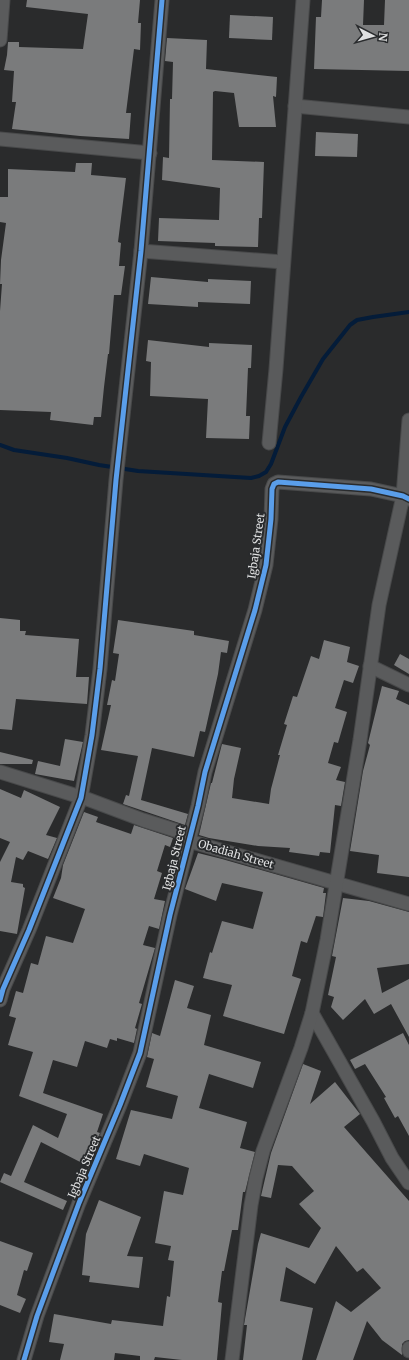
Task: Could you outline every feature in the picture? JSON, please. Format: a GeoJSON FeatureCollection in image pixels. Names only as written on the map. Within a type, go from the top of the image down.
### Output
{"type":"FeatureCollection","features":[{"type":"Feature","properties":{"kind":"street"},"geometry":{"type":"LineString","coordinates":[[0,40],[3,0]]}},
{"type":"Feature","properties":{"kind":"street"},"geometry":{"type":"LineString","coordinates":[[0,1000],[3,989],[29,930],[81,798],[92,735],[100,669],[116,480],[141,250],[162,0]]}},
{"type":"Feature","properties":{"kind":"street"},"geometry":{"type":"LineString","coordinates":[[269,443],[276,369],[303,0]]}},
{"type":"Feature","properties":{"kind":"street"},"geometry":{"type":"LineString","coordinates":[[295,106],[409,117]]}},
{"type":"Feature","properties":{"kind":"street"},"geometry":{"type":"LineString","coordinates":[[0,139],[150,154]]}},
{"type":"Feature","properties":{"kind":"street"},"geometry":{"type":"LineString","coordinates":[[141,250],[283,262]]}},
{"type":"Feature","properties":{"kind":"street"},"geometry":{"type":"LineString","coordinates":[[232,1360],[251,1205],[256,1178],[263,1151],[312,1014],[337,883],[360,740],[379,605],[406,498],[409,420]]}},
{"type":"Feature","properties":{"kind":"street","name":"Igbaja Street"},"geometry":{"type":"LineString","coordinates":[[24,1360],[37,1316],[79,1203],[140,1053],[170,915],[205,772],[255,610],[266,565],[271,519],[272,489],[274,484],[278,482],[371,489],[406,498]]}},
{"type":"Feature","properties":{"kind":"street"},"geometry":{"type":"LineString","coordinates":[[370,666],[409,685]]}},
{"type":"Feature","properties":{"kind":"street","name":"Obadiah Street"},"geometry":{"type":"LineString","coordinates":[[0,772],[181,832],[189,841],[409,904]]}},
{"type":"Feature","properties":{"kind":"street"},"geometry":{"type":"LineString","coordinates":[[312,1014],[373,1120],[392,1158],[409,1183]]}},
{"type":"Feature","properties":{"kind":"building"},"geometry":{"type":"Polygon","coordinates":[[[27,0],[140,0],[138,23],[141,23],[140,50],[134,49],[126,113],[131,113],[129,139],[12,129],[16,102],[12,102],[14,71],[4,70],[8,42],[19,42],[19,47],[83,49],[88,14],[26,7],[27,0]]]}},
{"type":"Feature","properties":{"kind":"building"},"geometry":{"type":"Polygon","coordinates":[[[322,0],[364,0],[363,25],[384,25],[385,0],[409,0],[409,71],[314,69],[316,17],[321,17],[322,0]]]}},
{"type":"Feature","properties":{"kind":"building"},"geometry":{"type":"Polygon","coordinates":[[[230,15],[273,17],[272,40],[229,38],[230,15]]]}},
{"type":"Feature","properties":{"kind":"building"},"geometry":{"type":"Polygon","coordinates":[[[167,38],[207,40],[206,69],[277,77],[276,97],[273,96],[276,127],[239,127],[234,93],[213,92],[212,160],[264,162],[262,218],[259,218],[258,247],[215,246],[215,243],[158,241],[159,218],[219,220],[220,188],[162,180],[163,157],[169,158],[170,99],[172,99],[173,62],[165,61],[167,38]]]}},
{"type":"Feature","properties":{"kind":"building"},"geometry":{"type":"Polygon","coordinates":[[[316,132],[358,134],[357,157],[315,156],[316,132]]]}},
{"type":"Feature","properties":{"kind":"building"},"geometry":{"type":"Polygon","coordinates":[[[76,163],[92,163],[91,175],[126,178],[118,242],[121,243],[119,266],[125,266],[121,295],[114,295],[109,354],[101,417],[94,417],[93,425],[50,420],[51,412],[0,410],[0,311],[2,284],[0,284],[1,260],[6,223],[0,222],[0,197],[8,197],[8,169],[75,172],[76,163]]]}},
{"type":"Feature","properties":{"kind":"building"},"geometry":{"type":"Polygon","coordinates":[[[151,277],[208,282],[208,279],[251,281],[250,304],[198,302],[198,307],[148,304],[151,277]]]}},
{"type":"Feature","properties":{"kind":"building"},"geometry":{"type":"Polygon","coordinates":[[[148,340],[209,347],[209,343],[252,345],[251,368],[248,368],[246,416],[250,416],[249,439],[206,438],[208,399],[150,396],[151,362],[146,361],[148,340]]]}},
{"type":"Feature","properties":{"kind":"building"},"geometry":{"type":"Polygon","coordinates":[[[0,618],[20,620],[20,631],[26,631],[25,635],[79,639],[76,677],[89,677],[87,704],[16,699],[12,730],[0,729],[0,618]]]}},
{"type":"Feature","properties":{"kind":"building"},"geometry":{"type":"Polygon","coordinates":[[[118,620],[194,631],[194,635],[229,641],[227,653],[221,652],[218,674],[205,732],[200,731],[194,757],[152,748],[141,800],[188,814],[185,825],[123,804],[126,795],[129,796],[138,756],[101,750],[111,705],[107,705],[112,680],[115,681],[119,654],[113,653],[118,620]]]}},
{"type":"Feature","properties":{"kind":"building"},"geometry":{"type":"Polygon","coordinates":[[[324,640],[350,647],[347,662],[359,666],[353,683],[344,680],[335,708],[347,712],[338,743],[334,742],[328,763],[341,767],[336,780],[345,782],[341,806],[335,805],[330,853],[320,852],[319,856],[289,852],[290,848],[258,846],[199,835],[222,744],[241,748],[234,779],[232,798],[269,804],[271,789],[280,755],[278,755],[287,725],[284,724],[293,696],[297,697],[311,656],[319,659],[324,640]]]}},
{"type":"Feature","properties":{"kind":"building"},"geometry":{"type":"Polygon","coordinates":[[[400,654],[409,659],[409,674],[394,665],[400,654]]]}},
{"type":"Feature","properties":{"kind":"building"},"geometry":{"type":"Polygon","coordinates":[[[382,686],[399,691],[396,699],[409,705],[409,877],[377,873],[379,855],[350,851],[363,771],[370,745],[368,743],[382,686]]]}},
{"type":"Feature","properties":{"kind":"building"},"geometry":{"type":"Polygon","coordinates":[[[65,739],[83,742],[74,781],[35,774],[38,761],[60,766],[65,739]]]}},
{"type":"Feature","properties":{"kind":"building"},"geometry":{"type":"Polygon","coordinates":[[[0,752],[33,760],[32,764],[0,764],[0,752]]]}},
{"type":"Feature","properties":{"kind":"building"},"geometry":{"type":"Polygon","coordinates":[[[0,789],[21,798],[24,790],[60,807],[46,835],[57,838],[48,859],[28,851],[23,860],[16,857],[11,882],[23,884],[23,887],[25,888],[17,934],[0,931],[0,862],[10,842],[0,838],[0,789]]]}},
{"type":"Feature","properties":{"kind":"building"},"geometry":{"type":"Polygon","coordinates":[[[84,812],[98,817],[96,822],[131,834],[134,825],[173,838],[170,847],[165,845],[157,871],[162,873],[154,899],[165,901],[159,929],[149,926],[143,945],[155,948],[139,1003],[142,1004],[135,1028],[137,1029],[134,1043],[117,1038],[117,1041],[110,1039],[107,1048],[85,1041],[77,1067],[53,1060],[43,1093],[103,1114],[97,1132],[100,1133],[86,1165],[41,1142],[24,1182],[67,1201],[63,1210],[0,1182],[4,1173],[11,1176],[33,1125],[58,1138],[67,1114],[19,1096],[33,1052],[8,1045],[16,1018],[9,1016],[16,991],[23,993],[31,963],[38,965],[46,936],[73,943],[85,909],[53,898],[61,878],[63,865],[84,812]]]}},
{"type":"Feature","properties":{"kind":"building"},"geometry":{"type":"Polygon","coordinates":[[[198,853],[324,888],[323,893],[326,893],[323,917],[316,916],[307,943],[301,941],[292,976],[301,979],[284,1034],[223,1016],[232,985],[203,978],[210,952],[212,953],[222,921],[253,929],[263,892],[222,883],[216,901],[185,889],[198,853]]]}},
{"type":"Feature","properties":{"kind":"building"},"geometry":{"type":"Polygon","coordinates":[[[343,898],[369,901],[409,912],[409,964],[377,968],[382,993],[409,979],[409,1037],[391,1004],[374,1014],[365,999],[343,1020],[331,1007],[334,997],[328,995],[336,957],[332,956],[343,898]]]}},
{"type":"Feature","properties":{"kind":"building"},"geometry":{"type":"Polygon","coordinates":[[[175,980],[194,986],[187,1008],[211,1015],[204,1045],[261,1062],[253,1088],[209,1074],[199,1108],[247,1122],[240,1148],[255,1152],[245,1192],[243,1192],[238,1230],[232,1230],[224,1271],[222,1271],[218,1302],[222,1303],[217,1360],[182,1360],[155,1357],[154,1360],[140,1360],[140,1356],[115,1353],[114,1360],[60,1360],[64,1344],[49,1342],[54,1314],[111,1324],[112,1320],[163,1326],[167,1296],[170,1297],[174,1261],[168,1260],[171,1246],[155,1243],[164,1191],[183,1195],[189,1168],[144,1154],[140,1166],[116,1159],[131,1110],[172,1119],[178,1096],[146,1087],[154,1059],[147,1057],[152,1033],[160,1036],[175,980]]]}},
{"type":"Feature","properties":{"kind":"building"},"geometry":{"type":"Polygon","coordinates":[[[403,1033],[409,1045],[409,1136],[398,1116],[395,1118],[384,1098],[386,1097],[365,1064],[355,1069],[350,1060],[403,1033]]]}},
{"type":"Feature","properties":{"kind":"building"},"geometry":{"type":"Polygon","coordinates":[[[303,1064],[321,1071],[310,1104],[335,1082],[360,1114],[344,1127],[409,1201],[409,1340],[402,1344],[402,1355],[382,1340],[367,1321],[353,1360],[316,1360],[336,1301],[351,1312],[381,1288],[363,1268],[357,1272],[336,1246],[315,1284],[286,1267],[280,1301],[313,1308],[302,1360],[243,1360],[247,1325],[244,1325],[261,1233],[309,1248],[321,1228],[299,1204],[314,1191],[292,1166],[278,1165],[271,1198],[261,1196],[271,1153],[303,1064]]]}},
{"type":"Feature","properties":{"kind":"building"},"geometry":{"type":"Polygon","coordinates":[[[99,1200],[141,1217],[127,1256],[143,1257],[139,1288],[89,1282],[90,1276],[82,1275],[86,1234],[99,1200]]]}},
{"type":"Feature","properties":{"kind":"building"},"geometry":{"type":"Polygon","coordinates":[[[0,1241],[33,1253],[27,1271],[24,1270],[17,1295],[26,1299],[20,1313],[0,1305],[0,1241]]]}},
{"type":"Feature","properties":{"kind":"waterway"},"geometry":{"type":"LineString","coordinates":[[0,445],[14,450],[138,471],[251,478],[259,476],[266,472],[271,464],[285,427],[323,359],[350,325],[357,320],[409,312]]}},
{"type":"Feature","properties":{"kind":"cycle path"},"geometry":{"type":"LineString","coordinates":[[0,1000],[3,989],[29,930],[81,798],[92,735],[100,669],[116,480],[141,251],[162,0]]}},
{"type":"Feature","properties":{"kind":"cycle path"},"geometry":{"type":"LineString","coordinates":[[24,1360],[37,1316],[79,1203],[140,1053],[170,915],[198,806],[205,772],[255,610],[266,565],[271,519],[272,489],[274,484],[278,482],[371,489],[403,496],[409,499]]}}]}
